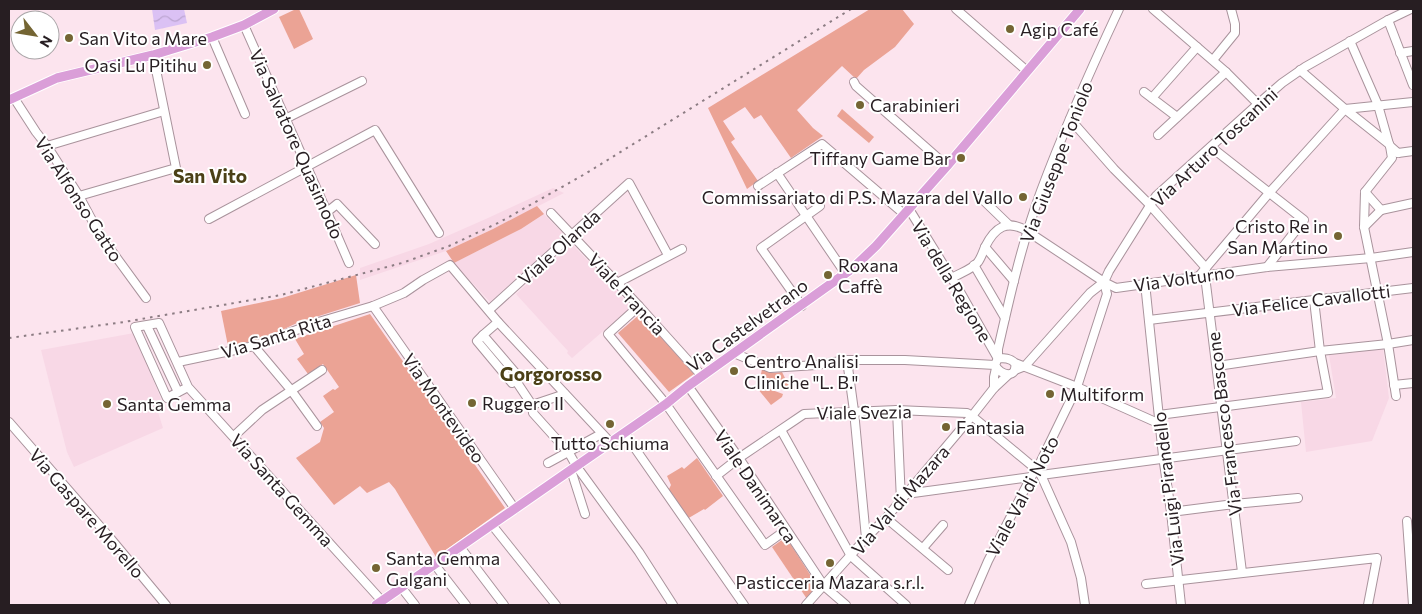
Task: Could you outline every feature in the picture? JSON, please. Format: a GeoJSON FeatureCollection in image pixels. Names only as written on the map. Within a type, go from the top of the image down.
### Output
{"type":"FeatureCollection","features":[{"type":"Feature","properties":{"kind":"main road"},"geometry":{"type":"LineString","coordinates":[[11,99],[57,78],[153,55],[212,37],[274,9]]}},
{"type":"Feature","properties":{"kind":"main road","name":"Via Castelvetrano"},"geometry":{"type":"LineString","coordinates":[[379,603],[625,434],[688,386],[736,354],[853,268],[876,246],[947,166],[1080,9]]}},
{"type":"Feature","properties":{"kind":"street","name":"Via Giuseppe Toniolo"},"geometry":{"type":"LineString","coordinates":[[992,390],[1005,318],[1028,231],[1041,192],[1081,91],[1119,9]]}},
{"type":"Feature","properties":{"kind":"street"},"geometry":{"type":"LineString","coordinates":[[1153,9],[1213,60],[1258,104]]}},
{"type":"Feature","properties":{"kind":"street"},"geometry":{"type":"LineString","coordinates":[[1213,60],[1235,33],[1231,9]]}},
{"type":"Feature","properties":{"kind":"street","name":"Via Arturo Toscanini"},"geometry":{"type":"LineString","coordinates":[[1104,282],[1109,270],[1149,204],[1258,104],[1300,70],[1411,9]]}},
{"type":"Feature","properties":{"kind":"street"},"geometry":{"type":"LineString","coordinates":[[961,10],[1027,71]]}},
{"type":"Feature","properties":{"kind":"street"},"geometry":{"type":"LineString","coordinates":[[1388,20],[1413,84]]}},
{"type":"Feature","properties":{"kind":"street","name":"Via Salvatore Quasimodo"},"geometry":{"type":"LineString","coordinates":[[244,24],[349,263]]}},
{"type":"Feature","properties":{"kind":"street"},"geometry":{"type":"LineString","coordinates":[[212,37],[245,114]]}},
{"type":"Feature","properties":{"kind":"street"},"geometry":{"type":"LineString","coordinates":[[1350,42],[1378,106],[1395,156]]}},
{"type":"Feature","properties":{"kind":"street"},"geometry":{"type":"LineString","coordinates":[[1152,98],[1197,47]]}},
{"type":"Feature","properties":{"kind":"street"},"geometry":{"type":"LineString","coordinates":[[1400,53],[1413,51]]}},
{"type":"Feature","properties":{"kind":"street"},"geometry":{"type":"LineString","coordinates":[[79,196],[176,168],[153,55]]}},
{"type":"Feature","properties":{"kind":"street"},"geometry":{"type":"LineString","coordinates":[[1300,70],[1390,145]]}},
{"type":"Feature","properties":{"kind":"street"},"geometry":{"type":"LineString","coordinates":[[1158,135],[1226,72]]}},
{"type":"Feature","properties":{"kind":"street"},"geometry":{"type":"LineString","coordinates":[[285,118],[362,81]]}},
{"type":"Feature","properties":{"kind":"street"},"geometry":{"type":"LineString","coordinates":[[854,82],[856,86],[947,166]]}},
{"type":"Feature","properties":{"kind":"street"},"geometry":{"type":"LineString","coordinates":[[1144,92],[1177,116]]}},
{"type":"Feature","properties":{"kind":"street","name":"Via Alfonso Gatto"},"geometry":{"type":"LineString","coordinates":[[11,99],[48,146],[79,196],[100,235],[146,298]]}},
{"type":"Feature","properties":{"kind":"street"},"geometry":{"type":"LineString","coordinates":[[1070,119],[1114,169],[1149,204],[1204,274],[1269,193],[1345,108],[1413,102]]}},
{"type":"Feature","properties":{"kind":"street"},"geometry":{"type":"LineString","coordinates":[[48,146],[164,111]]}},
{"type":"Feature","properties":{"kind":"street"},"geometry":{"type":"LineString","coordinates":[[209,219],[374,130],[439,233]]}},
{"type":"Feature","properties":{"kind":"street","name":"Via della Regione"},"geometry":{"type":"LineString","coordinates":[[777,173],[822,144],[906,211],[952,278],[996,360]]}},
{"type":"Feature","properties":{"kind":"street"},"geometry":{"type":"LineString","coordinates":[[1211,146],[1304,220],[1267,267]]}},
{"type":"Feature","properties":{"kind":"street"},"geometry":{"type":"LineString","coordinates":[[1396,396],[1388,344],[1364,227],[1365,192],[1395,156],[1413,151]]}},
{"type":"Feature","properties":{"kind":"street"},"geometry":{"type":"LineString","coordinates":[[758,186],[777,173],[845,274]]}},
{"type":"Feature","properties":{"kind":"street","name":"Viale Olanda"},"geometry":{"type":"LineString","coordinates":[[489,310],[629,183],[668,255]]}},
{"type":"Feature","properties":{"kind":"street"},"geometry":{"type":"LineString","coordinates":[[1365,192],[1381,210]]}},
{"type":"Feature","properties":{"kind":"street"},"geometry":{"type":"LineString","coordinates":[[981,198],[1009,225]]}},
{"type":"Feature","properties":{"kind":"street"},"geometry":{"type":"LineString","coordinates":[[1364,227],[1381,210],[1413,203]]}},
{"type":"Feature","properties":{"kind":"street"},"geometry":{"type":"LineString","coordinates":[[327,212],[337,204],[375,244]]}},
{"type":"Feature","properties":{"kind":"street"},"geometry":{"type":"LineString","coordinates":[[802,306],[761,248],[820,206]]}},
{"type":"Feature","properties":{"kind":"street","name":"Viale Francia"},"geometry":{"type":"LineString","coordinates":[[550,213],[640,306],[702,376]]}},
{"type":"Feature","properties":{"kind":"street"},"geometry":{"type":"LineString","coordinates":[[952,278],[978,262],[992,235],[1000,228],[1009,225],[1028,231],[1104,282],[1090,293],[1025,366]]}},
{"type":"Feature","properties":{"kind":"street"},"geometry":{"type":"LineString","coordinates":[[985,247],[1014,282]]}},
{"type":"Feature","properties":{"kind":"street"},"geometry":{"type":"LineString","coordinates":[[617,283],[682,249]]}},
{"type":"Feature","properties":{"kind":"street","name":"Via Volturno"},"geometry":{"type":"LineString","coordinates":[[1104,282],[1116,288],[1204,274],[1371,258],[1413,252]]}},
{"type":"Feature","properties":{"kind":"street","name":"Via Santa Rita"},"geometry":{"type":"LineString","coordinates":[[178,362],[254,346],[373,306],[404,293],[450,265],[489,310]]}},
{"type":"Feature","properties":{"kind":"street"},"geometry":{"type":"LineString","coordinates":[[974,265],[1005,318]]}},
{"type":"Feature","properties":{"kind":"street","name":"Via Francesco Bascone"},"geometry":{"type":"LineString","coordinates":[[1204,274],[1211,312],[1242,572]]}},
{"type":"Feature","properties":{"kind":"street","name":"Viale Val di Noto"},"geometry":{"type":"LineString","coordinates":[[969,605],[988,560],[1036,474],[1077,387],[1106,294],[1104,282]]}},
{"type":"Feature","properties":{"kind":"street","name":"Via Luigi Pirandello"},"geometry":{"type":"LineString","coordinates":[[1145,283],[1163,458],[1181,605]]}},
{"type":"Feature","properties":{"kind":"street","name":"Via Felice Cavallotti"},"geometry":{"type":"LineString","coordinates":[[1149,320],[1413,288]]}},
{"type":"Feature","properties":{"kind":"street"},"geometry":{"type":"LineString","coordinates":[[996,360],[999,371],[1025,366],[1159,419],[1222,406],[1328,393],[1320,351],[1314,300]]}},
{"type":"Feature","properties":{"kind":"street","name":"Via Montevideo"},"geometry":{"type":"LineString","coordinates":[[373,306],[515,509]]}},
{"type":"Feature","properties":{"kind":"street"},"geometry":{"type":"LineString","coordinates":[[640,306],[608,334],[666,404],[765,545],[786,530]]}},
{"type":"Feature","properties":{"kind":"street"},"geometry":{"type":"LineString","coordinates":[[489,310],[611,443]]}},
{"type":"Feature","properties":{"kind":"street"},"geometry":{"type":"LineString","coordinates":[[498,322],[483,335],[519,377],[516,382],[532,405],[533,413],[569,453],[586,514]]}},
{"type":"Feature","properties":{"kind":"street","name":"Via Santa Gemma"},"geometry":{"type":"LineString","coordinates":[[147,326],[159,323],[188,387],[234,436],[379,603]]}},
{"type":"Feature","properties":{"kind":"street"},"geometry":{"type":"LineString","coordinates":[[178,392],[147,326],[135,327],[167,398],[188,387]]}},
{"type":"Feature","properties":{"kind":"street"},"geometry":{"type":"LineString","coordinates":[[1217,366],[1413,340]]}},
{"type":"Feature","properties":{"kind":"street"},"geometry":{"type":"LineString","coordinates":[[254,346],[291,390],[317,426]]}},
{"type":"Feature","properties":{"kind":"street"},"geometry":{"type":"LineString","coordinates":[[736,354],[770,368],[816,365],[847,360],[996,360],[1004,358],[1009,359],[1012,369]]}},
{"type":"Feature","properties":{"kind":"street"},"geometry":{"type":"LineString","coordinates":[[847,360],[854,411],[866,538]]}},
{"type":"Feature","properties":{"kind":"street","name":"Via Val di Mazara"},"geometry":{"type":"LineString","coordinates":[[806,605],[904,498],[992,390],[1012,369]]}},
{"type":"Feature","properties":{"kind":"street"},"geometry":{"type":"LineString","coordinates":[[234,436],[262,410],[322,370]]}},
{"type":"Feature","properties":{"kind":"street"},"geometry":{"type":"LineString","coordinates":[[1394,385],[1413,383]]}},
{"type":"Feature","properties":{"kind":"street","name":"Viale Danimarca"},"geometry":{"type":"LineString","coordinates":[[688,386],[824,586],[846,605]]}},
{"type":"Feature","properties":{"kind":"street"},"geometry":{"type":"LineString","coordinates":[[532,405],[565,394]]}},
{"type":"Feature","properties":{"kind":"street"},"geometry":{"type":"LineString","coordinates":[[897,410],[904,498],[1036,474],[1296,441]]}},
{"type":"Feature","properties":{"kind":"street","name":"Viale Svezia"},"geometry":{"type":"LineString","coordinates":[[716,476],[738,458],[804,414],[897,410],[967,413],[972,416]]}},
{"type":"Feature","properties":{"kind":"street"},"geometry":{"type":"LineString","coordinates":[[972,416],[1031,465],[1071,542],[1081,578],[1085,605]]}},
{"type":"Feature","properties":{"kind":"street","name":"Via Gaspare Morello"},"geometry":{"type":"LineString","coordinates":[[9,422],[166,605]]}},
{"type":"Feature","properties":{"kind":"street"},"geometry":{"type":"LineString","coordinates":[[781,430],[851,556],[906,605]]}},
{"type":"Feature","properties":{"kind":"street"},"geometry":{"type":"LineString","coordinates":[[548,463],[601,434]]}},
{"type":"Feature","properties":{"kind":"street"},"geometry":{"type":"LineString","coordinates":[[625,434],[744,605]]}},
{"type":"Feature","properties":{"kind":"street"},"geometry":{"type":"LineString","coordinates":[[574,469],[639,552],[673,605]]}},
{"type":"Feature","properties":{"kind":"street"},"geometry":{"type":"LineString","coordinates":[[1171,512],[1298,498]]}},
{"type":"Feature","properties":{"kind":"street"},"geometry":{"type":"LineString","coordinates":[[886,518],[948,570]]}},
{"type":"Feature","properties":{"kind":"street"},"geometry":{"type":"LineString","coordinates":[[1406,521],[1411,547],[1413,605]]}},
{"type":"Feature","properties":{"kind":"street"},"geometry":{"type":"LineString","coordinates":[[492,525],[556,605]]}},
{"type":"Feature","properties":{"kind":"street"},"geometry":{"type":"LineString","coordinates":[[923,548],[943,525]]}},
{"type":"Feature","properties":{"kind":"street"},"geometry":{"type":"LineString","coordinates":[[460,547],[504,605]]}},
{"type":"Feature","properties":{"kind":"street"},"geometry":{"type":"LineString","coordinates":[[1146,584],[1377,558],[1368,605]]}},
{"type":"Feature","properties":{"kind":"street"},"geometry":{"type":"LineString","coordinates":[[435,565],[466,605]]}},
{"type":"Feature","properties":{"kind":"street"},"geometry":{"type":"LineString","coordinates":[[401,587],[415,605]]}},
{"type":"Feature","properties":{"kind":"shaded area"},"geometry":{"type":"Polygon","coordinates":[[[299,9],[313,39],[294,49],[279,17],[299,9]]]}},
{"type":"Feature","properties":{"kind":"shaded area"},"geometry":{"type":"Polygon","coordinates":[[[870,9],[902,9],[914,24],[895,47],[864,70],[856,79],[842,66],[797,110],[823,136],[791,158],[761,115],[754,119],[745,107],[723,121],[735,139],[731,142],[758,181],[747,189],[708,108],[870,9]]]}},
{"type":"Feature","properties":{"kind":"shaded area"},"geometry":{"type":"Polygon","coordinates":[[[842,109],[874,137],[869,143],[837,116],[842,109]]]}},
{"type":"Feature","properties":{"kind":"shaded area"},"geometry":{"type":"Polygon","coordinates":[[[553,188],[564,193],[446,251],[360,280],[360,268],[429,244],[553,188]]]}},
{"type":"Feature","properties":{"kind":"shaded area"},"geometry":{"type":"Polygon","coordinates":[[[537,206],[544,214],[521,229],[454,263],[446,251],[493,229],[537,206]]]}},
{"type":"Feature","properties":{"kind":"shaded area"},"geometry":{"type":"Polygon","coordinates":[[[544,214],[564,235],[490,302],[454,263],[521,229],[544,214]]]}},
{"type":"Feature","properties":{"kind":"shaded area"},"geometry":{"type":"Polygon","coordinates":[[[572,244],[631,307],[572,358],[567,353],[568,351],[516,294],[572,244]]]}},
{"type":"Feature","properties":{"kind":"shaded area"},"geometry":{"type":"Polygon","coordinates":[[[356,275],[360,303],[297,323],[263,339],[228,346],[221,311],[282,298],[356,275]]]}},
{"type":"Feature","properties":{"kind":"shaded area"},"geometry":{"type":"Polygon","coordinates":[[[370,314],[505,508],[436,557],[389,482],[367,493],[360,486],[334,505],[296,458],[320,442],[324,428],[320,422],[334,412],[323,396],[339,387],[323,364],[308,374],[297,359],[304,354],[295,339],[370,314]]]}},
{"type":"Feature","properties":{"kind":"shaded area"},"geometry":{"type":"Polygon","coordinates":[[[640,314],[694,374],[669,392],[618,333],[640,314]]]}},
{"type":"Feature","properties":{"kind":"shaded area","name":"Santa Gemma"},"geometry":{"type":"Polygon","coordinates":[[[134,333],[161,399],[157,409],[163,428],[74,467],[67,452],[41,350],[134,333]]]}},
{"type":"Feature","properties":{"kind":"shaded area"},"geometry":{"type":"Polygon","coordinates":[[[1383,349],[1389,398],[1372,441],[1306,452],[1301,402],[1336,398],[1329,355],[1383,349]]]}},
{"type":"Feature","properties":{"kind":"shaded area"},"geometry":{"type":"Polygon","coordinates":[[[762,369],[773,373],[782,372],[791,390],[777,385],[761,374],[762,369]]]}},
{"type":"Feature","properties":{"kind":"shaded area"},"geometry":{"type":"Polygon","coordinates":[[[759,380],[772,390],[783,394],[782,397],[771,405],[757,388],[759,380]]]}},
{"type":"Feature","properties":{"kind":"shaded area"},"geometry":{"type":"Polygon","coordinates":[[[697,458],[723,496],[705,510],[687,519],[668,491],[671,485],[667,476],[682,467],[684,469],[697,458]]]}},
{"type":"Feature","properties":{"kind":"shaded area"},"geometry":{"type":"Polygon","coordinates":[[[786,537],[818,587],[807,599],[772,547],[786,537]]]}},
{"type":"Feature","properties":{"kind":"water"},"geometry":{"type":"Polygon","coordinates":[[[152,9],[184,9],[187,23],[155,30],[152,9]]]}},
{"type":"Feature","properties":{"kind":"railway"},"geometry":{"type":"LineString","coordinates":[[9,338],[124,322],[281,295],[402,263],[449,246],[500,222],[585,174],[851,9]]}},
{"type":"Feature","properties":{"kind":"place","name":"Agip Café"},"geometry":{"type":"Point","coordinates":[1010,29]}},
{"type":"Feature","properties":{"kind":"place","name":"San Vito a Mare"},"geometry":{"type":"Point","coordinates":[69,38]}},
{"type":"Feature","properties":{"kind":"place","name":"Oasi Lu Pitihu"},"geometry":{"type":"Point","coordinates":[207,65]}},
{"type":"Feature","properties":{"kind":"place","name":"Carabinieri"},"geometry":{"type":"Point","coordinates":[860,105]}},
{"type":"Feature","properties":{"kind":"place","name":"Tiffany Game Bar"},"geometry":{"type":"Point","coordinates":[961,158]}},
{"type":"Feature","properties":{"kind":"place","name":"Commissariato di P.S. Mazara del Vallo"},"geometry":{"type":"Point","coordinates":[1023,197]}},
{"type":"Feature","properties":{"kind":"place","name":"Cristo Re in San Martino"},"geometry":{"type":"Point","coordinates":[1338,236]}},
{"type":"Feature","properties":{"kind":"place","name":"Roxana Caffè"},"geometry":{"type":"Point","coordinates":[828,275]}},
{"type":"Feature","properties":{"kind":"place","name":"Centro Analisi Cliniche \"L. B.\""},"geometry":{"type":"Point","coordinates":[734,371]}},
{"type":"Feature","properties":{"kind":"place","name":"Multiform"},"geometry":{"type":"Point","coordinates":[1050,394]}},
{"type":"Feature","properties":{"kind":"place","name":"Ruggero II"},"geometry":{"type":"Point","coordinates":[472,403]}},
{"type":"Feature","properties":{"kind":"place","name":"Santa Gemma"},"geometry":{"type":"Point","coordinates":[107,404]}},
{"type":"Feature","properties":{"kind":"place","name":"Tutto Schiuma"},"geometry":{"type":"Point","coordinates":[610,424]}},
{"type":"Feature","properties":{"kind":"place","name":"Fantasia"},"geometry":{"type":"Point","coordinates":[946,427]}},
{"type":"Feature","properties":{"kind":"place","name":"Pasticceria Mazara s.r.l."},"geometry":{"type":"Point","coordinates":[830,563]}},
{"type":"Feature","properties":{"kind":"place","name":"Santa Gemma Galgani"},"geometry":{"type":"Point","coordinates":[376,568]}},
{"type":"Feature","properties":{"kind":"district","name":"San Vito"},"geometry":{"type":"Point","coordinates":[210,175]}},
{"type":"Feature","properties":{"kind":"district","name":"Gorgorosso"},"geometry":{"type":"Point","coordinates":[551,373]}}]}
